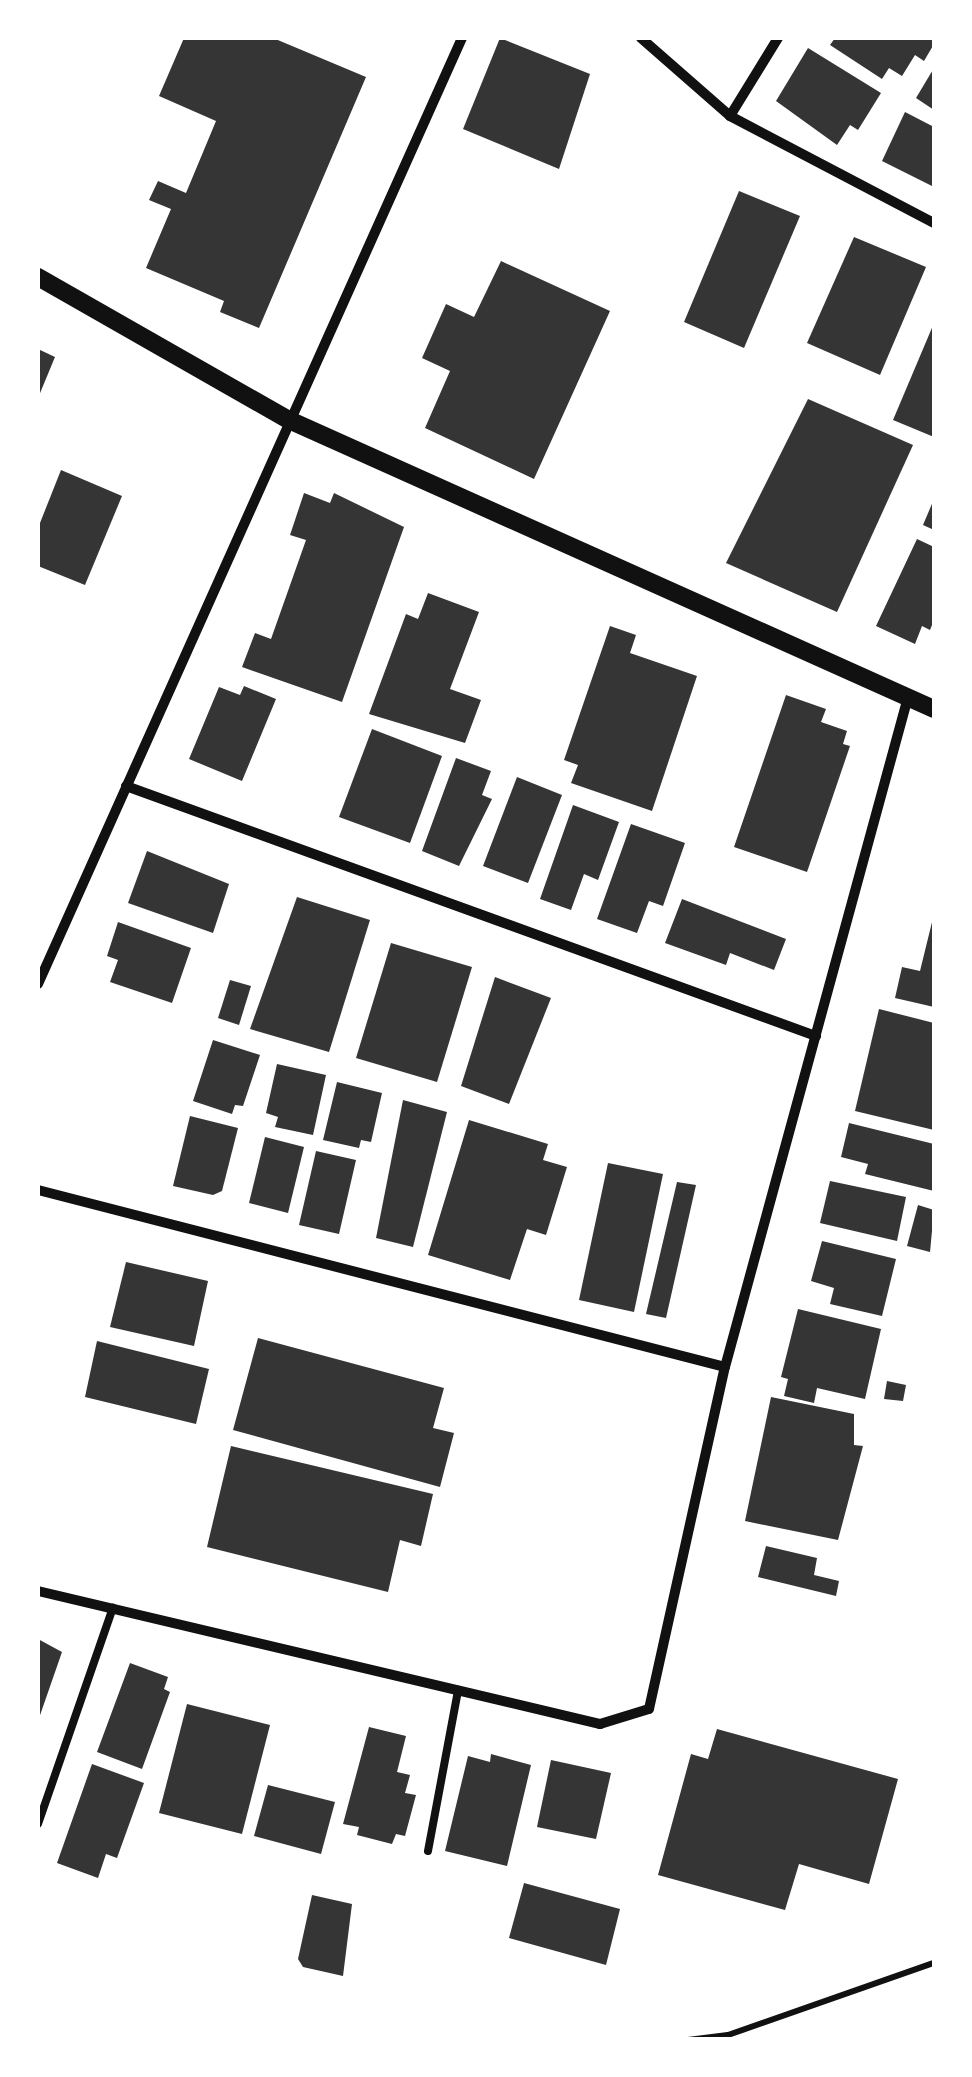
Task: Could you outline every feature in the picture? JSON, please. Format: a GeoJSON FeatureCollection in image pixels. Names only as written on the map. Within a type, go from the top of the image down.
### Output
{"type":"FeatureCollection","features":[{"type":"Feature","properties":{"kind":"street"},"geometry":{"type":"LineString","coordinates":[[38,984],[462,38]]}},
{"type":"Feature","properties":{"kind":"street"},"geometry":{"type":"LineString","coordinates":[[641,38],[730,116],[934,223]]}},
{"type":"Feature","properties":{"kind":"street"},"geometry":{"type":"LineString","coordinates":[[730,116],[778,38]]}},
{"type":"Feature","properties":{"kind":"street"},"geometry":{"type":"LineString","coordinates":[[38,277],[289,420],[934,709]]}},
{"type":"Feature","properties":{"kind":"street"},"geometry":{"type":"LineString","coordinates":[[38,1591],[600,1724],[649,1709],[725,1366],[908,697]]}},
{"type":"Feature","properties":{"kind":"street"},"geometry":{"type":"LineString","coordinates":[[126,786],[816,1036]]}},
{"type":"Feature","properties":{"kind":"street"},"geometry":{"type":"LineString","coordinates":[[38,1190],[725,1366]]}},
{"type":"Feature","properties":{"kind":"lane"},"geometry":{"type":"LineString","coordinates":[[38,1824],[113,1608]]}},
{"type":"Feature","properties":{"kind":"lane"},"geometry":{"type":"LineString","coordinates":[[428,1851],[458,1690]]}},
{"type":"Feature","properties":{"kind":"path"},"geometry":{"type":"LineString","coordinates":[[688,2040],[728,2036],[934,1963]]}},
{"type":"Feature","properties":{"kind":"building"},"geometry":{"type":"Polygon","coordinates":[[[184,38],[273,38],[366,77],[259,328],[220,312],[224,301],[146,268],[171,209],[149,200],[158,181],[186,193],[216,121],[159,96],[184,38]]]}},
{"type":"Feature","properties":{"kind":"building"},"geometry":{"type":"Polygon","coordinates":[[[500,38],[590,74],[559,169],[463,129],[500,38]]]}},
{"type":"Feature","properties":{"kind":"building"},"geometry":{"type":"Polygon","coordinates":[[[835,38],[932,38],[934,44],[924,61],[915,55],[902,76],[889,68],[882,79],[830,45],[835,38]]]}},
{"type":"Feature","properties":{"kind":"building"},"geometry":{"type":"Polygon","coordinates":[[[808,48],[881,93],[858,130],[850,125],[837,145],[776,101],[808,48]]]}},
{"type":"Feature","properties":{"kind":"building"},"geometry":{"type":"Polygon","coordinates":[[[934,68],[934,110],[916,98],[934,68]]]}},
{"type":"Feature","properties":{"kind":"building"},"geometry":{"type":"Polygon","coordinates":[[[905,112],[934,127],[934,187],[882,161],[905,112]]]}},
{"type":"Feature","properties":{"kind":"building"},"geometry":{"type":"Polygon","coordinates":[[[739,191],[800,216],[744,348],[684,322],[739,191]]]}},
{"type":"Feature","properties":{"kind":"building"},"geometry":{"type":"Polygon","coordinates":[[[854,237],[926,267],[880,375],[807,343],[854,237]]]}},
{"type":"Feature","properties":{"kind":"building"},"geometry":{"type":"Polygon","coordinates":[[[501,261],[610,311],[534,479],[425,428],[450,371],[422,358],[446,304],[474,317],[501,261]]]}},
{"type":"Feature","properties":{"kind":"building"},"geometry":{"type":"Polygon","coordinates":[[[934,323],[934,437],[893,420],[934,323]]]}},
{"type":"Feature","properties":{"kind":"building"},"geometry":{"type":"Polygon","coordinates":[[[38,349],[55,357],[38,398],[38,349]]]}},
{"type":"Feature","properties":{"kind":"building"},"geometry":{"type":"Polygon","coordinates":[[[808,399],[913,445],[837,612],[726,563],[808,399]]]}},
{"type":"Feature","properties":{"kind":"building"},"geometry":{"type":"Polygon","coordinates":[[[61,470],[122,496],[85,585],[38,566],[38,528],[61,470]]]}},
{"type":"Feature","properties":{"kind":"building"},"geometry":{"type":"Polygon","coordinates":[[[304,493],[330,503],[334,493],[404,527],[342,702],[242,667],[255,633],[271,639],[306,540],[290,535],[304,493]]]}},
{"type":"Feature","properties":{"kind":"building"},"geometry":{"type":"Polygon","coordinates":[[[934,499],[934,530],[923,525],[934,499]]]}},
{"type":"Feature","properties":{"kind":"building"},"geometry":{"type":"Polygon","coordinates":[[[917,539],[934,547],[934,620],[930,630],[922,626],[915,644],[876,626],[917,539]]]}},
{"type":"Feature","properties":{"kind":"building"},"geometry":{"type":"Polygon","coordinates":[[[428,593],[479,612],[450,689],[481,700],[465,743],[369,714],[406,614],[418,619],[428,593]]]}},
{"type":"Feature","properties":{"kind":"building"},"geometry":{"type":"Polygon","coordinates":[[[610,626],[636,635],[630,653],[697,676],[652,811],[571,783],[578,765],[564,760],[610,626]]]}},
{"type":"Feature","properties":{"kind":"building"},"geometry":{"type":"Polygon","coordinates":[[[244,686],[276,699],[242,781],[189,759],[219,687],[240,695],[244,686]]]}},
{"type":"Feature","properties":{"kind":"building"},"geometry":{"type":"Polygon","coordinates":[[[786,695],[826,709],[821,722],[847,731],[843,744],[850,746],[807,872],[734,847],[786,695]]]}},
{"type":"Feature","properties":{"kind":"building"},"geometry":{"type":"Polygon","coordinates":[[[372,729],[442,756],[410,843],[339,817],[372,729]]]}},
{"type":"Feature","properties":{"kind":"building"},"geometry":{"type":"Polygon","coordinates":[[[456,758],[491,771],[482,795],[492,799],[459,866],[422,851],[456,758]]]}},
{"type":"Feature","properties":{"kind":"building"},"geometry":{"type":"Polygon","coordinates":[[[517,777],[562,795],[528,883],[483,866],[517,777]]]}},
{"type":"Feature","properties":{"kind":"building"},"geometry":{"type":"Polygon","coordinates":[[[573,805],[619,822],[598,880],[584,874],[571,910],[540,899],[573,805]]]}},
{"type":"Feature","properties":{"kind":"building"},"geometry":{"type":"Polygon","coordinates":[[[631,824],[685,843],[663,906],[649,901],[637,933],[597,919],[631,824]]]}},
{"type":"Feature","properties":{"kind":"building"},"geometry":{"type":"Polygon","coordinates":[[[147,851],[229,884],[213,933],[128,903],[147,851]]]}},
{"type":"Feature","properties":{"kind":"building"},"geometry":{"type":"Polygon","coordinates":[[[297,897],[370,920],[329,1052],[250,1029],[297,897]]]}},
{"type":"Feature","properties":{"kind":"building"},"geometry":{"type":"Polygon","coordinates":[[[682,899],[786,939],[774,970],[730,953],[726,965],[665,943],[682,899]]]}},
{"type":"Feature","properties":{"kind":"building"},"geometry":{"type":"Polygon","coordinates":[[[933,918],[934,1007],[895,998],[902,967],[920,971],[933,918]]]}},
{"type":"Feature","properties":{"kind":"building"},"geometry":{"type":"Polygon","coordinates":[[[118,922],[191,948],[172,1003],[110,982],[118,960],[107,956],[118,922]]]}},
{"type":"Feature","properties":{"kind":"building"},"geometry":{"type":"Polygon","coordinates":[[[391,943],[472,967],[437,1082],[356,1058],[391,943]]]}},
{"type":"Feature","properties":{"kind":"building"},"geometry":{"type":"Polygon","coordinates":[[[495,977],[551,998],[509,1104],[461,1086],[495,977]]]}},
{"type":"Feature","properties":{"kind":"building"},"geometry":{"type":"Polygon","coordinates":[[[230,980],[251,986],[239,1025],[218,1018],[230,980]]]}},
{"type":"Feature","properties":{"kind":"building"},"geometry":{"type":"Polygon","coordinates":[[[879,1009],[934,1023],[934,1130],[855,1111],[879,1009]]]}},
{"type":"Feature","properties":{"kind":"building"},"geometry":{"type":"Polygon","coordinates":[[[213,1040],[260,1055],[243,1106],[235,1105],[232,1114],[193,1101],[213,1040]]]}},
{"type":"Feature","properties":{"kind":"building"},"geometry":{"type":"Polygon","coordinates":[[[277,1064],[326,1075],[313,1135],[275,1127],[278,1117],[266,1113],[277,1064]]]}},
{"type":"Feature","properties":{"kind":"building"},"geometry":{"type":"Polygon","coordinates":[[[337,1082],[382,1093],[371,1142],[361,1140],[359,1148],[323,1140],[337,1082]]]}},
{"type":"Feature","properties":{"kind":"building"},"geometry":{"type":"Polygon","coordinates":[[[403,1100],[447,1112],[413,1247],[376,1238],[403,1100]]]}},
{"type":"Feature","properties":{"kind":"building"},"geometry":{"type":"Polygon","coordinates":[[[190,1116],[238,1128],[222,1191],[213,1195],[173,1186],[190,1116]]]}},
{"type":"Feature","properties":{"kind":"building"},"geometry":{"type":"Polygon","coordinates":[[[469,1120],[548,1144],[543,1160],[567,1167],[546,1235],[527,1229],[510,1280],[428,1255],[469,1120]]]}},
{"type":"Feature","properties":{"kind":"building"},"geometry":{"type":"Polygon","coordinates":[[[849,1123],[934,1144],[934,1191],[865,1174],[868,1164],[841,1157],[849,1123]]]}},
{"type":"Feature","properties":{"kind":"building"},"geometry":{"type":"Polygon","coordinates":[[[265,1137],[304,1147],[288,1213],[249,1203],[265,1137]]]}},
{"type":"Feature","properties":{"kind":"building"},"geometry":{"type":"Polygon","coordinates":[[[316,1151],[356,1160],[339,1234],[299,1225],[316,1151]]]}},
{"type":"Feature","properties":{"kind":"building"},"geometry":{"type":"Polygon","coordinates":[[[608,1163],[663,1174],[634,1312],[579,1300],[608,1163]]]}},
{"type":"Feature","properties":{"kind":"building"},"geometry":{"type":"Polygon","coordinates":[[[830,1181],[906,1197],[897,1241],[820,1223],[830,1181]]]}},
{"type":"Feature","properties":{"kind":"building"},"geometry":{"type":"Polygon","coordinates":[[[677,1182],[696,1185],[666,1318],[646,1314],[677,1182]]]}},
{"type":"Feature","properties":{"kind":"building"},"geometry":{"type":"Polygon","coordinates":[[[918,1205],[934,1210],[930,1252],[907,1246],[918,1205]]]}},
{"type":"Feature","properties":{"kind":"building"},"geometry":{"type":"Polygon","coordinates":[[[822,1241],[896,1259],[882,1316],[830,1304],[834,1288],[811,1281],[822,1241]]]}},
{"type":"Feature","properties":{"kind":"building"},"geometry":{"type":"Polygon","coordinates":[[[126,1262],[208,1281],[194,1346],[110,1327],[126,1262]]]}},
{"type":"Feature","properties":{"kind":"building"},"geometry":{"type":"Polygon","coordinates":[[[798,1309],[881,1329],[865,1399],[817,1388],[814,1403],[784,1396],[788,1379],[781,1377],[798,1309]]]}},
{"type":"Feature","properties":{"kind":"building"},"geometry":{"type":"Polygon","coordinates":[[[258,1338],[444,1388],[433,1428],[454,1433],[440,1487],[233,1430],[258,1338]]]}},
{"type":"Feature","properties":{"kind":"building"},"geometry":{"type":"Polygon","coordinates":[[[97,1341],[209,1369],[196,1424],[85,1397],[97,1341]]]}},
{"type":"Feature","properties":{"kind":"building"},"geometry":{"type":"Polygon","coordinates":[[[887,1381],[906,1385],[903,1401],[884,1399],[887,1381]]]}},
{"type":"Feature","properties":{"kind":"building"},"geometry":{"type":"Polygon","coordinates":[[[771,1397],[854,1414],[854,1445],[863,1446],[838,1540],[745,1521],[771,1397]]]}},
{"type":"Feature","properties":{"kind":"building"},"geometry":{"type":"Polygon","coordinates":[[[231,1446],[433,1494],[421,1546],[400,1540],[388,1592],[207,1547],[231,1446]]]}},
{"type":"Feature","properties":{"kind":"building"},"geometry":{"type":"Polygon","coordinates":[[[766,1546],[817,1558],[814,1575],[839,1581],[836,1596],[758,1577],[766,1546]]]}},
{"type":"Feature","properties":{"kind":"building"},"geometry":{"type":"Polygon","coordinates":[[[38,1639],[62,1652],[38,1721],[38,1639]]]}},
{"type":"Feature","properties":{"kind":"building"},"geometry":{"type":"Polygon","coordinates":[[[130,1663],[168,1677],[164,1689],[170,1692],[142,1769],[97,1752],[130,1663]]]}},
{"type":"Feature","properties":{"kind":"building"},"geometry":{"type":"Polygon","coordinates":[[[187,1704],[270,1725],[242,1834],[159,1813],[187,1704]]]}},
{"type":"Feature","properties":{"kind":"building"},"geometry":{"type":"Polygon","coordinates":[[[369,1727],[406,1736],[397,1772],[410,1775],[405,1793],[416,1795],[405,1836],[396,1834],[392,1844],[357,1835],[359,1827],[343,1824],[369,1727]]]}},
{"type":"Feature","properties":{"kind":"building"},"geometry":{"type":"Polygon","coordinates":[[[717,1729],[898,1779],[869,1884],[799,1864],[785,1910],[658,1875],[691,1754],[708,1759],[717,1729]]]}},
{"type":"Feature","properties":{"kind":"building"},"geometry":{"type":"Polygon","coordinates":[[[491,1754],[531,1765],[507,1866],[445,1851],[468,1756],[490,1762],[491,1754]]]}},
{"type":"Feature","properties":{"kind":"building"},"geometry":{"type":"Polygon","coordinates":[[[551,1760],[611,1773],[596,1839],[537,1827],[551,1760]]]}},
{"type":"Feature","properties":{"kind":"building"},"geometry":{"type":"Polygon","coordinates":[[[92,1764],[144,1783],[117,1858],[106,1854],[98,1878],[57,1863],[92,1764]]]}},
{"type":"Feature","properties":{"kind":"building"},"geometry":{"type":"Polygon","coordinates":[[[268,1785],[335,1802],[321,1854],[254,1836],[268,1785]]]}},
{"type":"Feature","properties":{"kind":"building"},"geometry":{"type":"Polygon","coordinates":[[[524,1883],[620,1909],[606,1965],[509,1938],[524,1883]]]}},
{"type":"Feature","properties":{"kind":"building"},"geometry":{"type":"Polygon","coordinates":[[[312,1895],[352,1904],[343,1976],[303,1967],[298,1959],[312,1895]]]}}]}
